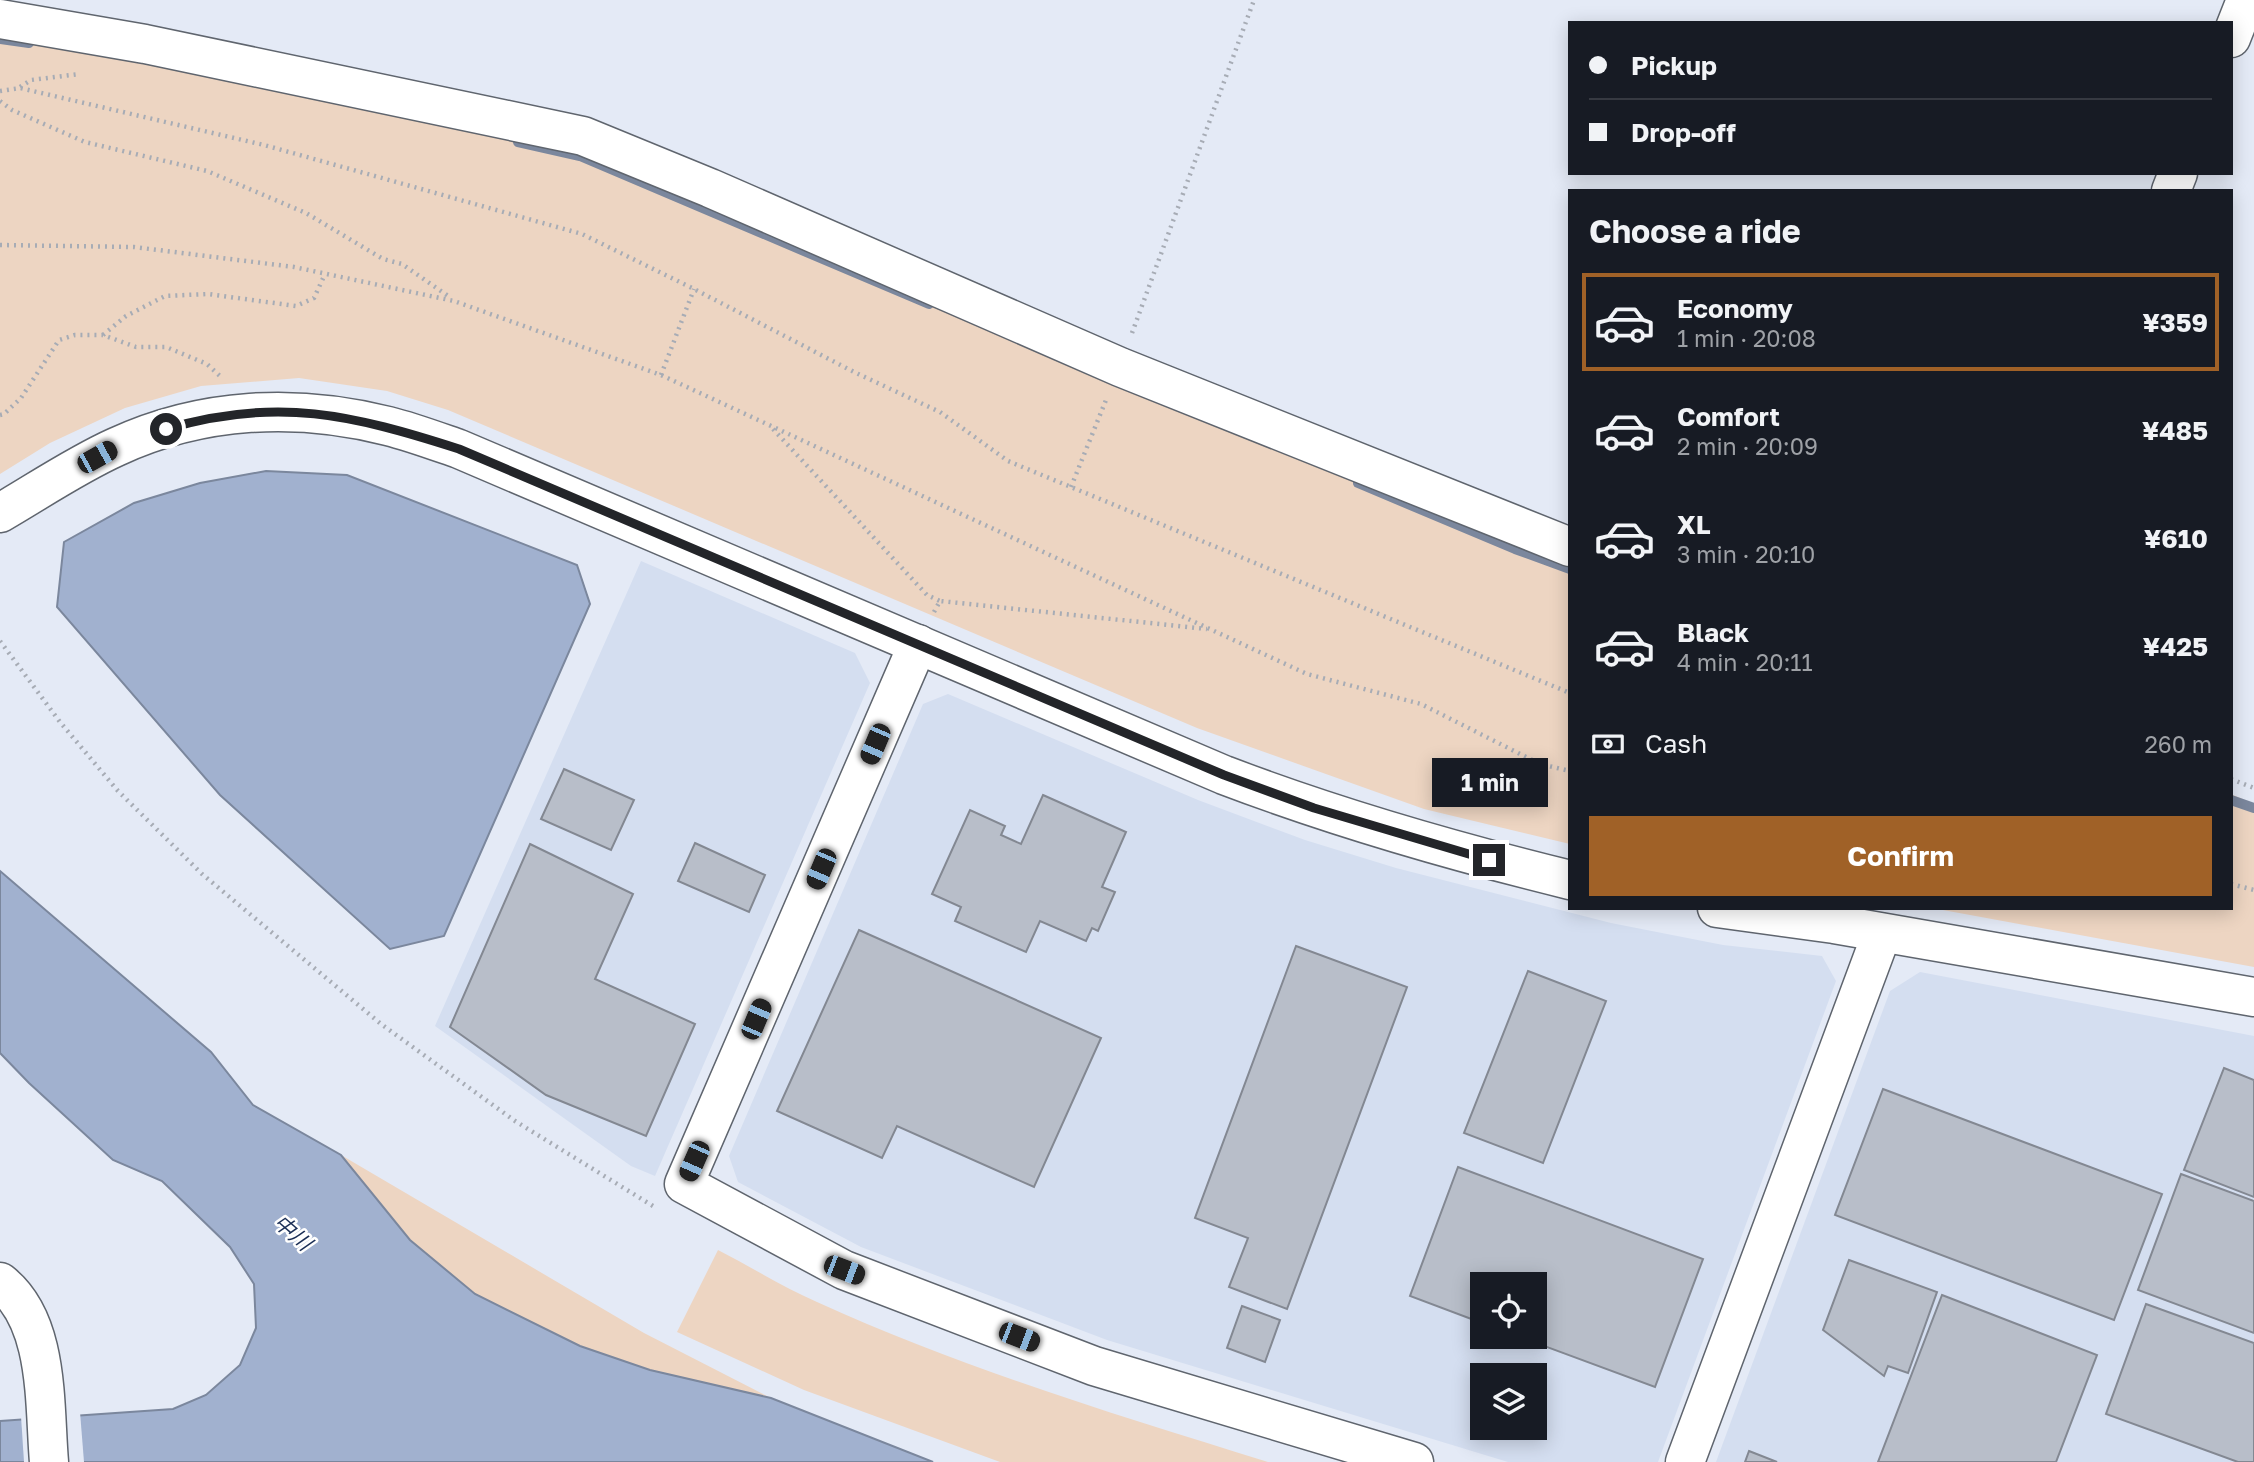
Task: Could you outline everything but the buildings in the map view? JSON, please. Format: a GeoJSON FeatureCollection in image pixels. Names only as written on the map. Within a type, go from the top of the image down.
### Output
{"type":"FeatureCollection","features":[{"type":"Feature","properties":{"kind":"street"},"geometry":{"type":"LineString","coordinates":[[2233,33],[2246,0]]}},
{"type":"Feature","properties":{"kind":"street"},"geometry":{"type":"LineString","coordinates":[[0,19],[145,44],[583,136],[710,188],[1120,367],[1568,546]]}},
{"type":"Feature","properties":{"kind":"street"},"geometry":{"type":"LineString","coordinates":[[0,513],[117,446],[202,418],[249,412],[303,412],[388,426],[459,449],[923,633],[1224,775],[1293,801],[1462,853],[1568,880]]}},
{"type":"Feature","properties":{"kind":"street"},"geometry":{"type":"LineString","coordinates":[[923,633],[684,1184],[844,1270],[1082,1361],[1414,1462]]}},
{"type":"Feature","properties":{"kind":"street"},"geometry":{"type":"LineString","coordinates":[[1732,910],[1834,924],[1887,921],[2042,959],[2254,998]]}},
{"type":"Feature","properties":{"kind":"street"},"geometry":{"type":"LineString","coordinates":[[1685,1462],[1887,921]]}},
{"type":"Feature","properties":{"kind":"street"},"geometry":{"type":"LineString","coordinates":[[0,1283],[11,1291],[26,1311],[40,1354],[49,1462]]}},
{"type":"Feature","properties":{"kind":"path"},"geometry":{"type":"LineString","coordinates":[[1071,487],[1120,367],[1254,0]]}},
{"type":"Feature","properties":{"kind":"path"},"geometry":{"type":"LineString","coordinates":[[0,91],[20,88],[264,145],[582,234],[854,372],[940,412],[1008,461],[1568,692]]}},
{"type":"Feature","properties":{"kind":"path"},"geometry":{"type":"LineString","coordinates":[[0,101],[12,110],[85,142],[207,170],[294,208],[383,259],[402,264],[454,300]]}},
{"type":"Feature","properties":{"kind":"path"},"geometry":{"type":"LineString","coordinates":[[0,245],[134,247],[295,267],[454,300],[661,375],[1307,674],[1421,704],[1540,764],[1568,771]]}},
{"type":"Feature","properties":{"kind":"path"},"geometry":{"type":"LineString","coordinates":[[103,335],[126,316],[164,296],[208,294],[296,306],[314,298],[325,274]]}},
{"type":"Feature","properties":{"kind":"path"},"geometry":{"type":"LineString","coordinates":[[661,375],[694,289]]}},
{"type":"Feature","properties":{"kind":"path"},"geometry":{"type":"LineString","coordinates":[[0,415],[21,398],[59,340],[75,335],[103,335],[136,346],[166,346],[207,364],[225,381]]}},
{"type":"Feature","properties":{"kind":"path"},"geometry":{"type":"LineString","coordinates":[[770,426],[927,595],[940,601],[1212,630]]}},
{"type":"Feature","properties":{"kind":"path"},"geometry":{"type":"LineString","coordinates":[[923,633],[940,601]]}},
{"type":"Feature","properties":{"kind":"path"},"geometry":{"type":"LineString","coordinates":[[0,641],[60,722],[118,791],[202,874],[392,1032],[515,1121],[660,1210]]}},
{"type":"Feature","properties":{"kind":"path"},"geometry":{"type":"LineString","coordinates":[[2233,780],[2254,788]]}},
{"type":"Feature","properties":{"kind":"path"},"geometry":{"type":"LineString","coordinates":[[2233,885],[2254,890]]}},
{"type":"Feature","properties":{"kind":"shaded area"},"geometry":{"type":"Polygon","coordinates":[[[0,30],[582,148],[1568,561],[1568,844],[1424,809],[1197,728],[448,410],[387,391],[299,378],[201,386],[125,408],[50,443],[0,474],[0,30]]]}},
{"type":"Feature","properties":{"kind":"shaded area"},"geometry":{"type":"Polygon","coordinates":[[[641,561],[855,653],[870,683],[655,1176],[631,1166],[435,1026],[641,561]]]}},
{"type":"Feature","properties":{"kind":"shaded area"},"geometry":{"type":"Polygon","coordinates":[[[948,694],[1198,800],[1305,840],[1396,868],[1611,923],[1723,945],[1822,956],[1836,981],[1658,1462],[1508,1462],[1107,1340],[861,1247],[738,1182],[729,1156],[923,704],[948,694]]]}},
{"type":"Feature","properties":{"kind":"shaded area"},"geometry":{"type":"Polygon","coordinates":[[[2233,795],[2254,804],[2254,967],[1943,910],[2233,910],[2233,795]]]}},
{"type":"Feature","properties":{"kind":"shaded area"},"geometry":{"type":"Polygon","coordinates":[[[1920,972],[2254,1036],[2254,1462],[1716,1462],[1890,991],[1920,972]]]}},
{"type":"Feature","properties":{"kind":"shaded area"},"geometry":{"type":"Polygon","coordinates":[[[341,1155],[644,1333],[771,1398],[650,1370],[580,1346],[475,1294],[410,1240],[341,1155]]]}},
{"type":"Feature","properties":{"kind":"shaded area"},"geometry":{"type":"Polygon","coordinates":[[[718,1250],[804,1296],[927,1348],[1097,1408],[1268,1462],[1000,1462],[804,1390],[677,1332],[718,1250]]]}},
{"type":"Feature","properties":{"kind":"water"},"geometry":{"type":"Polygon","coordinates":[[[266,471],[347,475],[577,565],[590,604],[444,936],[390,949],[220,795],[57,607],[64,542],[134,503],[200,483],[266,471]]]}},
{"type":"Feature","properties":{"kind":"water","name":"中川"},"geometry":{"type":"Polygon","coordinates":[[[0,871],[211,1052],[253,1105],[341,1155],[410,1240],[475,1294],[580,1346],[650,1370],[771,1398],[933,1462],[0,1462],[0,1421],[173,1409],[206,1395],[240,1365],[256,1328],[254,1284],[230,1247],[162,1181],[113,1160],[0,1053],[0,871]]]}},
{"type":"Feature","properties":{"kind":"pier"},"geometry":{"type":"Polygon","coordinates":[[[80,1412],[84,1462],[24,1462],[21,1416],[80,1412]]]}},
{"type":"Feature","properties":{"kind":"waterway"},"geometry":{"type":"LineString","coordinates":[[0,39],[29,43]]}},
{"type":"Feature","properties":{"kind":"waterway"},"geometry":{"type":"LineString","coordinates":[[518,142],[580,156],[929,304]]}},
{"type":"Feature","properties":{"kind":"waterway"},"geometry":{"type":"LineString","coordinates":[[1358,483],[1568,568]]}},
{"type":"Feature","properties":{"kind":"waterway"},"geometry":{"type":"LineString","coordinates":[[2233,801],[2254,808]]}},
{"type":"Feature","properties":{"kind":"route"},"geometry":{"type":"LineString","coordinates":[[166,429],[202,418],[249,412],[303,412],[388,426],[459,449],[1224,775],[1379,829],[1489,860]]}}]}
